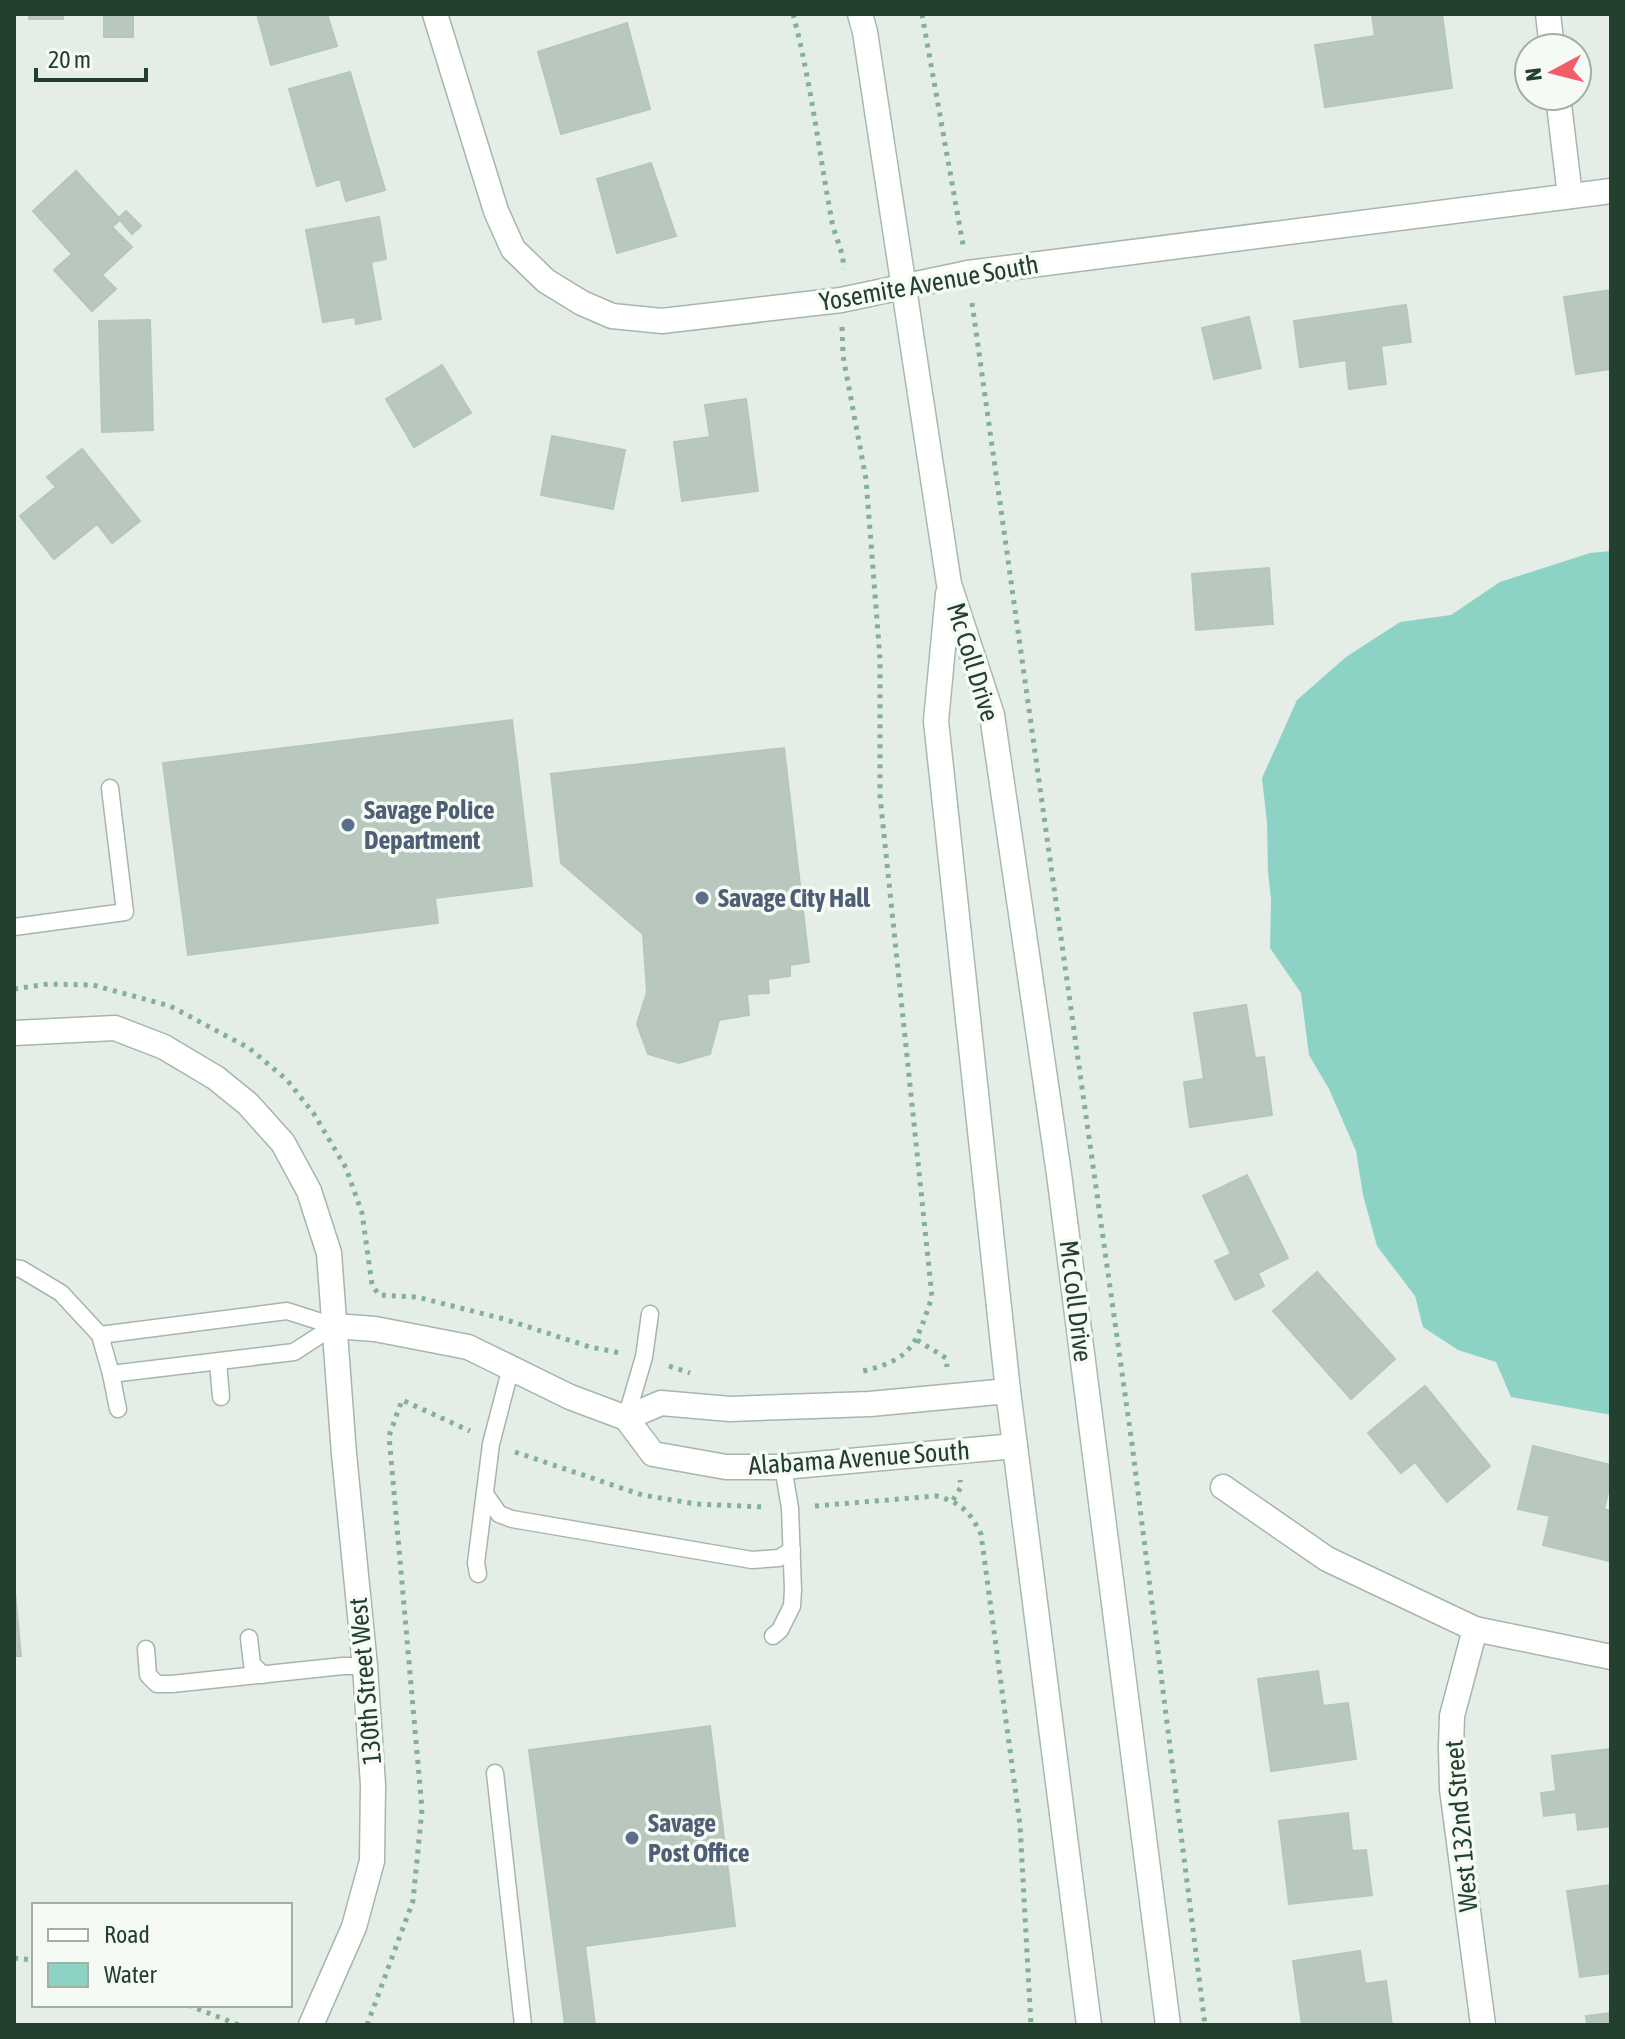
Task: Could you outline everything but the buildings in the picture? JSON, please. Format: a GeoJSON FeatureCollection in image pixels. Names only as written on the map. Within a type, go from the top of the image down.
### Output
{"type":"FeatureCollection","features":[{"type":"Feature","properties":{"kind":"street","name":"Yosemite Avenue South"},"geometry":{"type":"LineString","coordinates":[[435,14],[496,211],[513,249],[546,281],[582,303],[612,316],[662,321],[841,300],[968,273],[1611,191]]}},
{"type":"Feature","properties":{"kind":"street","name":"Mc Coll Drive"},"geometry":{"type":"LineString","coordinates":[[860,14],[906,286],[949,584],[992,715],[1059,1174],[1168,2025]]}},
{"type":"Feature","properties":{"kind":"street"},"geometry":{"type":"LineString","coordinates":[[1560,112],[1570,196]]}},
{"type":"Feature","properties":{"kind":"street","name":"Mc Coll Drive"},"geometry":{"type":"LineString","coordinates":[[949,584],[936,721],[1008,1391],[1089,2025]]}},
{"type":"Feature","properties":{"kind":"street","name":"130th Street West"},"geometry":{"type":"LineString","coordinates":[[14,1033],[115,1028],[164,1047],[216,1078],[248,1104],[283,1143],[309,1191],[329,1253],[365,1666],[373,1785],[372,1861],[354,1927],[311,2025]]}},
{"type":"Feature","properties":{"kind":"street"},"geometry":{"type":"LineString","coordinates":[[334,1326],[375,1329],[468,1347],[570,1397],[626,1418]]}},
{"type":"Feature","properties":{"kind":"street","name":"Alabama Avenue South"},"geometry":{"type":"LineString","coordinates":[[1008,1391],[870,1404],[730,1409],[661,1403],[626,1418],[653,1454],[726,1467],[783,1467],[1015,1446]]}},
{"type":"Feature","properties":{"kind":"street"},"geometry":{"type":"LineString","coordinates":[[1223,1487],[1327,1559],[1475,1629],[1611,1657]]}},
{"type":"Feature","properties":{"kind":"street","name":"West 132nd Street"},"geometry":{"type":"LineString","coordinates":[[1475,1629],[1452,1716],[1451,1747],[1452,1789],[1483,2025]]}},
{"type":"Feature","properties":{"kind":"lane"},"geometry":{"type":"LineString","coordinates":[[14,927],[125,912],[110,788]]}},
{"type":"Feature","properties":{"kind":"lane"},"geometry":{"type":"LineString","coordinates":[[14,1268],[21,1269],[61,1293],[100,1335],[118,1409]]}},
{"type":"Feature","properties":{"kind":"lane"},"geometry":{"type":"LineString","coordinates":[[100,1335],[287,1311],[334,1326]]}},
{"type":"Feature","properties":{"kind":"lane"},"geometry":{"type":"LineString","coordinates":[[626,1418],[644,1357],[650,1314]]}},
{"type":"Feature","properties":{"kind":"lane"},"geometry":{"type":"LineString","coordinates":[[111,1374],[294,1352],[334,1326]]}},
{"type":"Feature","properties":{"kind":"lane"},"geometry":{"type":"LineString","coordinates":[[218,1362],[221,1397]]}},
{"type":"Feature","properties":{"kind":"lane"},"geometry":{"type":"LineString","coordinates":[[478,1574],[476,1563],[491,1444],[511,1367]]}},
{"type":"Feature","properties":{"kind":"lane"},"geometry":{"type":"LineString","coordinates":[[773,1636],[780,1630],[792,1606],[790,1508],[783,1467]]}},
{"type":"Feature","properties":{"kind":"lane"},"geometry":{"type":"LineString","coordinates":[[485,1494],[499,1514],[512,1519],[752,1560],[779,1558],[792,1550]]}},
{"type":"Feature","properties":{"kind":"lane"},"geometry":{"type":"LineString","coordinates":[[249,1638],[252,1664],[263,1675]]}},
{"type":"Feature","properties":{"kind":"lane"},"geometry":{"type":"LineString","coordinates":[[146,1649],[148,1675],[157,1684],[365,1666]]}},
{"type":"Feature","properties":{"kind":"lane"},"geometry":{"type":"LineString","coordinates":[[495,1773],[523,2025]]}},
{"type":"Feature","properties":{"kind":"path"},"geometry":{"type":"LineString","coordinates":[[793,14],[806,64],[832,226],[844,261],[841,300],[843,356],[866,479],[880,659],[880,796],[932,1297],[917,1340],[891,1365],[852,1374]]}},
{"type":"Feature","properties":{"kind":"path"},"geometry":{"type":"LineString","coordinates":[[14,989],[48,984],[93,985],[170,1006],[249,1048],[287,1080],[314,1114],[346,1168],[362,1213],[372,1285],[379,1295],[417,1297],[504,1319],[590,1347],[644,1357],[699,1376]]}},
{"type":"Feature","properties":{"kind":"path"},"geometry":{"type":"LineString","coordinates":[[367,2025],[413,1901],[422,1809],[389,1436],[402,1400],[491,1444],[642,1495],[696,1504],[790,1508],[936,1496],[953,1500],[970,1512],[981,1534],[1020,1825],[1031,2025]]}},
{"type":"Feature","properties":{"kind":"path"},"geometry":{"type":"LineString","coordinates":[[193,2007],[239,2025]]}},
{"type":"Feature","properties":{"kind":"water"},"geometry":{"type":"Polygon","coordinates":[[[1611,551],[1611,1415],[1511,1397],[1496,1362],[1458,1350],[1423,1327],[1415,1296],[1377,1246],[1363,1195],[1356,1151],[1329,1089],[1309,1055],[1301,993],[1270,948],[1271,900],[1262,778],[1297,700],[1346,657],[1400,622],[1451,615],[1500,582],[1590,553],[1611,551]]]}},
{"type":"Feature","properties":{"kind":"place","name":"Savage Police Department"},"geometry":{"type":"Point","coordinates":[348,825]}},
{"type":"Feature","properties":{"kind":"place","name":"Savage City Hall"},"geometry":{"type":"Point","coordinates":[702,898]}},
{"type":"Feature","properties":{"kind":"place","name":"Savage Post Office"},"geometry":{"type":"Point","coordinates":[632,1838]}}]}
